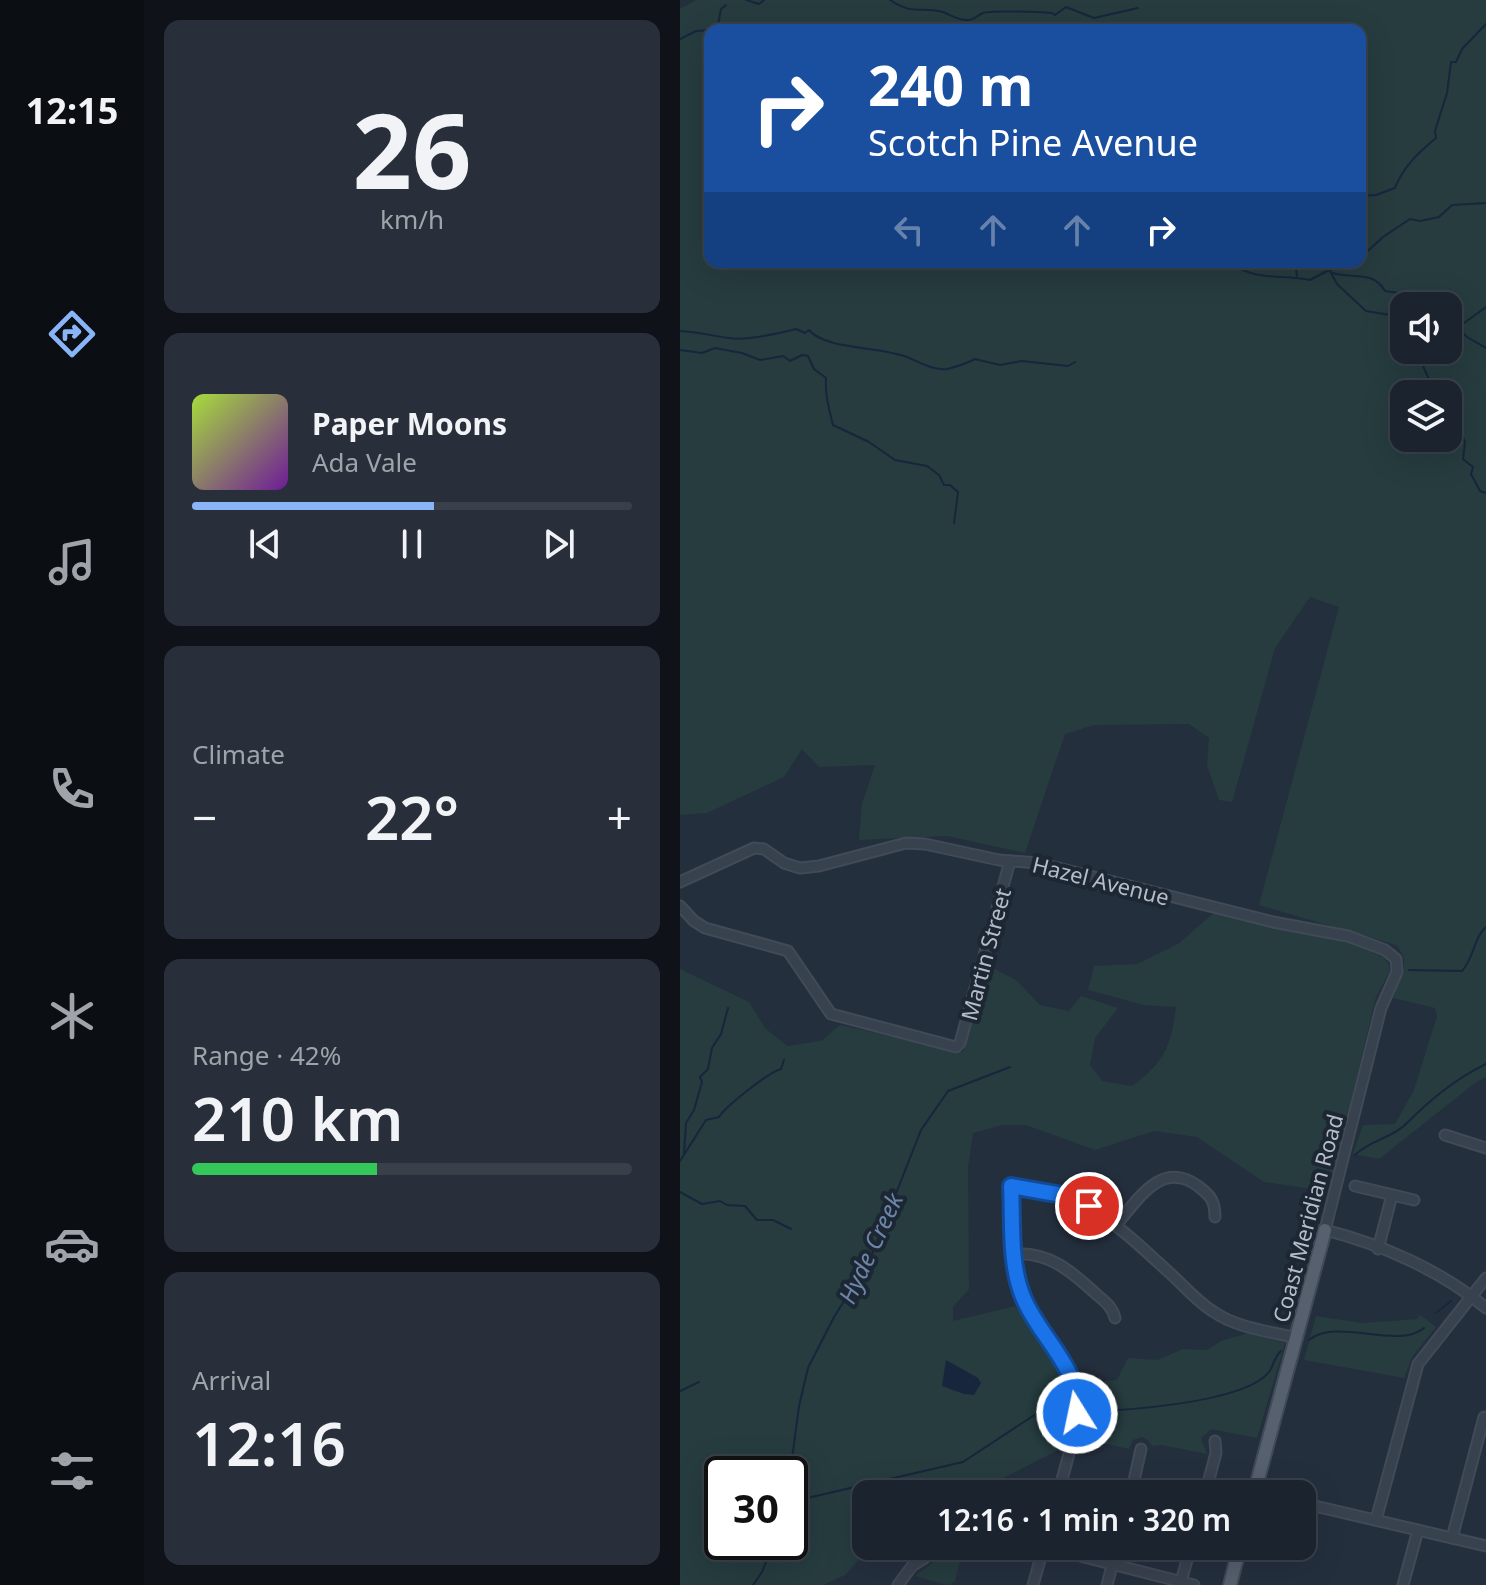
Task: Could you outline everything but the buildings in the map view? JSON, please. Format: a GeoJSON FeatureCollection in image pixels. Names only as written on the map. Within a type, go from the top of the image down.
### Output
{"type":"FeatureCollection","features":[{"type":"Feature","properties":{"kind":"main road","name":"Coast Meridian Road"},"geometry":{"type":"LineString","coordinates":[[1261,1480],[1325,1230]]}},
{"type":"Feature","properties":{"kind":"main road"},"geometry":{"type":"LineString","coordinates":[[1230,1585],[1236,1560]]}},
{"type":"Feature","properties":{"kind":"street","name":"Hazel Avenue"},"geometry":{"type":"LineString","coordinates":[[680,882],[747,850],[764,849],[784,863],[800,868],[819,866],[906,843],[1038,863],[1289,926],[1341,935],[1393,955]]}},
{"type":"Feature","properties":{"kind":"street","name":"Martin Street"},"geometry":{"type":"LineString","coordinates":[[680,906],[705,928],[788,951],[824,1007],[835,1017],[959,1046],[1010,861]]}},
{"type":"Feature","properties":{"kind":"street","name":"Coast Meridian Road"},"geometry":{"type":"LineString","coordinates":[[1325,1230],[1381,1008],[1398,970],[1393,955]]}},
{"type":"Feature","properties":{"kind":"street"},"geometry":{"type":"LineString","coordinates":[[1445,1135],[1486,1148]]}},
{"type":"Feature","properties":{"kind":"street"},"geometry":{"type":"LineString","coordinates":[[1116,1225],[1150,1186],[1172,1176],[1187,1179],[1209,1194],[1214,1200],[1215,1217]]}},
{"type":"Feature","properties":{"kind":"street"},"geometry":{"type":"LineString","coordinates":[[1062,1480],[1077,1420],[1076,1393],[1065,1362],[1026,1303],[1017,1276],[1011,1186],[1069,1197],[1116,1225],[1213,1312],[1233,1321],[1296,1338]]}},
{"type":"Feature","properties":{"kind":"street"},"geometry":{"type":"LineString","coordinates":[[1355,1186],[1414,1200]]}},
{"type":"Feature","properties":{"kind":"street"},"geometry":{"type":"LineString","coordinates":[[1378,1249],[1392,1195]]}},
{"type":"Feature","properties":{"kind":"street"},"geometry":{"type":"LineString","coordinates":[[1325,1230],[1432,1273],[1486,1308]]}},
{"type":"Feature","properties":{"kind":"street"},"geometry":{"type":"LineString","coordinates":[[1015,1254],[1044,1257],[1065,1267],[1112,1309],[1115,1318]]}},
{"type":"Feature","properties":{"kind":"street"},"geometry":{"type":"LineString","coordinates":[[1376,1520],[1417,1368],[1486,1278]]}},
{"type":"Feature","properties":{"kind":"street"},"geometry":{"type":"LineString","coordinates":[[1452,1538],[1484,1417]]}},
{"type":"Feature","properties":{"kind":"street"},"geometry":{"type":"LineString","coordinates":[[1209,1480],[1216,1451],[1215,1441]]}},
{"type":"Feature","properties":{"kind":"street"},"geometry":{"type":"LineString","coordinates":[[1134,1480],[1141,1449]]}},
{"type":"Feature","properties":{"kind":"street"},"geometry":{"type":"LineString","coordinates":[[1316,1506],[1486,1546]]}},
{"type":"Feature","properties":{"kind":"street"},"geometry":{"type":"LineString","coordinates":[[1403,1585],[1418,1530]]}},
{"type":"Feature","properties":{"kind":"street"},"geometry":{"type":"LineString","coordinates":[[898,1585],[922,1560]]}},
{"type":"Feature","properties":{"kind":"street"},"geometry":{"type":"LineString","coordinates":[[1033,1585],[1039,1560]]}},
{"type":"Feature","properties":{"kind":"street"},"geometry":{"type":"LineString","coordinates":[[1097,1560],[1194,1585]]}},
{"type":"Feature","properties":{"kind":"street"},"geometry":{"type":"LineString","coordinates":[[1107,1585],[1114,1560]]}},
{"type":"Feature","properties":{"kind":"street"},"geometry":{"type":"LineString","coordinates":[[1181,1583],[1187,1560]]}},
{"type":"Feature","properties":{"kind":"green space"},"geometry":{"type":"Polygon","coordinates":[[[696,0],[1486,0],[1486,1077],[1379,1159],[1353,1154],[1363,1125],[1395,1124],[1414,1090],[1437,1016],[1435,1008],[1393,998],[1404,964],[1396,945],[1259,905],[1339,607],[1310,597],[1275,648],[1232,802],[1219,800],[1207,765],[1209,738],[1189,724],[1094,725],[1065,734],[1025,853],[948,836],[859,840],[862,804],[875,765],[819,767],[802,749],[784,777],[707,813],[680,815],[680,9],[696,0]]]}},
{"type":"Feature","properties":{"kind":"green space"},"geometry":{"type":"Polygon","coordinates":[[[1216,911],[1311,935],[1337,937],[1383,957],[1390,971],[1376,997],[1337,1159],[1326,1191],[1264,1182],[1197,1137],[1154,1131],[1095,1150],[1026,1125],[1002,1125],[973,1133],[968,1167],[969,1289],[953,1307],[953,1321],[1015,1306],[1062,1366],[1071,1390],[1073,1430],[1066,1446],[1000,1480],[852,1480],[852,1560],[858,1560],[845,1575],[823,1585],[680,1585],[680,969],[749,1002],[765,1028],[787,1046],[821,1041],[840,1025],[963,1052],[989,966],[1016,980],[1040,1005],[1069,1011],[1081,996],[1118,1008],[1095,1038],[1090,1065],[1102,1081],[1132,1086],[1159,1061],[1169,1043],[1176,1007],[1144,1005],[1088,990],[1094,966],[1137,964],[1178,944],[1216,911]]]}},
{"type":"Feature","properties":{"kind":"green space"},"geometry":{"type":"Polygon","coordinates":[[[1420,1315],[1436,1327],[1412,1357],[1404,1378],[1304,1360],[1316,1316],[1362,1323],[1417,1319],[1420,1315]]]}},
{"type":"Feature","properties":{"kind":"green space"},"geometry":{"type":"Polygon","coordinates":[[[1248,1333],[1285,1343],[1257,1438],[1211,1429],[1201,1438],[1207,1454],[1162,1445],[1152,1446],[1142,1437],[1133,1440],[1129,1449],[1095,1441],[1083,1431],[1084,1380],[1087,1383],[1117,1380],[1128,1358],[1157,1360],[1183,1349],[1207,1350],[1221,1341],[1248,1333]]]}},
{"type":"Feature","properties":{"kind":"green space"},"geometry":{"type":"Polygon","coordinates":[[[937,1560],[960,1560],[955,1582],[947,1585],[915,1576],[937,1560]]]}},
{"type":"Feature","properties":{"kind":"water"},"geometry":{"type":"Polygon","coordinates":[[[946,1360],[978,1378],[981,1383],[974,1395],[942,1386],[946,1360]]]}},
{"type":"Feature","properties":{"kind":"waterway"},"geometry":{"type":"LineString","coordinates":[[746,0],[759,4],[764,0]]}},
{"type":"Feature","properties":{"kind":"waterway"},"geometry":{"type":"LineString","coordinates":[[890,0],[905,8],[935,10],[967,20],[995,12],[1055,15],[1066,7],[1094,18],[1138,8]]}},
{"type":"Feature","properties":{"kind":"waterway"},"geometry":{"type":"LineString","coordinates":[[718,24],[721,9],[726,5]]}},
{"type":"Feature","properties":{"kind":"waterway"},"geometry":{"type":"LineString","coordinates":[[1366,196],[1395,188],[1412,160],[1436,138],[1451,62],[1456,62],[1462,49],[1486,24]]}},
{"type":"Feature","properties":{"kind":"waterway"},"geometry":{"type":"LineString","coordinates":[[680,39],[704,30]]}},
{"type":"Feature","properties":{"kind":"waterway"},"geometry":{"type":"LineString","coordinates":[[1366,253],[1410,219],[1420,221],[1439,217],[1452,205],[1486,203]]}},
{"type":"Feature","properties":{"kind":"waterway"},"geometry":{"type":"LineString","coordinates":[[1238,268],[1265,276],[1310,280],[1337,268]]}},
{"type":"Feature","properties":{"kind":"waterway"},"geometry":{"type":"LineString","coordinates":[[1296,268],[1297,276]]}},
{"type":"Feature","properties":{"kind":"waterway"},"geometry":{"type":"LineString","coordinates":[[1330,271],[1337,284],[1366,311],[1390,315]]}},
{"type":"Feature","properties":{"kind":"waterway"},"geometry":{"type":"LineString","coordinates":[[1333,273],[1368,278],[1380,284],[1385,291],[1392,292]]}},
{"type":"Feature","properties":{"kind":"waterway"},"geometry":{"type":"LineString","coordinates":[[1462,325],[1486,307]]}},
{"type":"Feature","properties":{"kind":"waterway"},"geometry":{"type":"LineString","coordinates":[[680,331],[736,339],[796,329],[805,333],[809,330],[828,341],[896,354],[942,369],[975,359],[1000,365],[1022,361],[1068,366],[1075,362]]}},
{"type":"Feature","properties":{"kind":"waterway"},"geometry":{"type":"LineString","coordinates":[[1462,332],[1486,348]]}},
{"type":"Feature","properties":{"kind":"waterway"},"geometry":{"type":"LineString","coordinates":[[680,350],[702,353],[715,348],[760,360],[783,356],[790,361],[802,355],[808,356],[814,369],[826,378],[833,425],[869,442],[895,460],[927,466],[939,475],[944,485],[950,485],[958,492],[954,523]]}},
{"type":"Feature","properties":{"kind":"waterway"},"geometry":{"type":"LineString","coordinates":[[1422,364],[1429,380]]}},
{"type":"Feature","properties":{"kind":"waterway"},"geometry":{"type":"LineString","coordinates":[[1462,435],[1465,442],[1463,459],[1473,467],[1471,474],[1480,491],[1486,493]]}},
{"type":"Feature","properties":{"kind":"waterway","name":"Hyde Creek"},"geometry":{"type":"LineString","coordinates":[[1409,970],[1462,971],[1486,927]]}},
{"type":"Feature","properties":{"kind":"waterway"},"geometry":{"type":"LineString","coordinates":[[684,1153],[686,1123],[694,1110],[702,1082],[700,1077],[708,1069],[712,1048],[721,1034],[728,1008]]}},
{"type":"Feature","properties":{"kind":"waterway"},"geometry":{"type":"LineString","coordinates":[[680,1161],[706,1120],[719,1117],[748,1090],[781,1069],[784,1060]]}},
{"type":"Feature","properties":{"kind":"waterway"},"geometry":{"type":"LineString","coordinates":[[1355,1155],[1401,1128],[1444,1090],[1486,1064]]}},
{"type":"Feature","properties":{"kind":"waterway","name":"Hyde Creek"},"geometry":{"type":"LineString","coordinates":[[792,1456],[808,1368],[834,1317],[869,1262],[921,1130],[948,1091],[1010,1067]]}},
{"type":"Feature","properties":{"kind":"waterway"},"geometry":{"type":"LineString","coordinates":[[680,1192],[702,1204],[720,1201],[727,1205],[745,1206],[757,1220],[773,1220],[791,1229]]}},
{"type":"Feature","properties":{"kind":"waterway"},"geometry":{"type":"LineString","coordinates":[[1436,1313],[1451,1301]]}},
{"type":"Feature","properties":{"kind":"waterway"},"geometry":{"type":"LineString","coordinates":[[1309,1340],[1335,1332],[1399,1336],[1424,1328]]}},
{"type":"Feature","properties":{"kind":"waterway"},"geometry":{"type":"LineString","coordinates":[[1078,1412],[1179,1404],[1234,1392],[1255,1383],[1269,1372],[1281,1351]]}},
{"type":"Feature","properties":{"kind":"waterway"},"geometry":{"type":"LineString","coordinates":[[680,1391],[699,1382]]}},
{"type":"Feature","properties":{"kind":"waterway"},"geometry":{"type":"LineString","coordinates":[[808,1498],[963,1462],[1039,1412],[1071,1412]]}},
{"type":"Feature","properties":{"kind":"waterway","name":"Hyde Creek"},"geometry":{"type":"LineString","coordinates":[[753,1585],[767,1560]]}},
{"type":"Feature","properties":{"kind":"route"},"geometry":{"type":"LineString","coordinates":[[1077,1413],[1074,1382],[1069,1370],[1030,1311],[1020,1289],[1015,1269],[1011,1186],[1062,1195],[1089,1206]]}}]}
